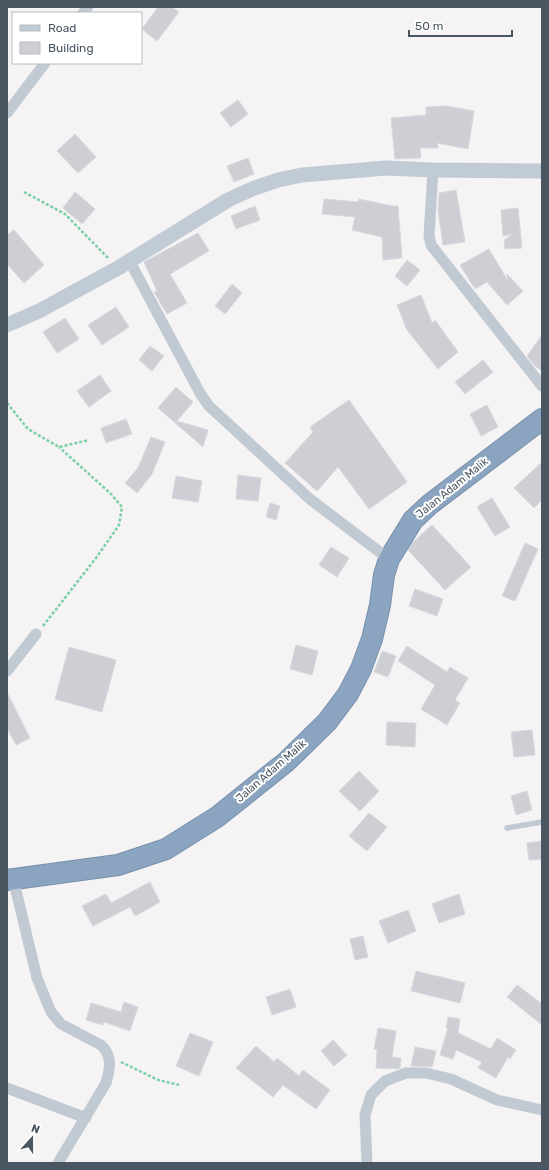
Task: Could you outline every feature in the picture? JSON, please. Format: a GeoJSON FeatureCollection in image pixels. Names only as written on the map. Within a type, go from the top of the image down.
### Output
{"type":"FeatureCollection","features":[{"type":"Feature","properties":{"kind":"highway","name":"Jalan Adam Malik"},"geometry":{"type":"LineString","coordinates":[[10,879],[118,865],[166,849],[217,817],[286,762],[327,722],[348,694],[361,669],[372,639],[380,604],[384,575],[389,559],[397,543],[418,515],[542,419]]}},
{"type":"Feature","properties":{"kind":"main road"},"geometry":{"type":"LineString","coordinates":[[7,325],[40,311],[123,264],[228,200],[252,189],[278,180],[302,174],[386,168],[542,171]]}},
{"type":"Feature","properties":{"kind":"street"},"geometry":{"type":"LineString","coordinates":[[7,113],[44,64]]}},
{"type":"Feature","properties":{"kind":"street"},"geometry":{"type":"LineString","coordinates":[[433,170],[429,236],[431,245],[542,386]]}},
{"type":"Feature","properties":{"kind":"street"},"geometry":{"type":"LineString","coordinates":[[123,264],[209,406],[311,500],[389,559]]}},
{"type":"Feature","properties":{"kind":"street"},"geometry":{"type":"LineString","coordinates":[[7,671],[36,634]]}},
{"type":"Feature","properties":{"kind":"street"},"geometry":{"type":"LineString","coordinates":[[10,879],[37,978],[51,1012],[61,1024],[101,1045],[105,1049],[110,1059],[106,1083],[58,1163]]}},
{"type":"Feature","properties":{"kind":"street"},"geometry":{"type":"LineString","coordinates":[[367,1163],[365,1115],[371,1095],[385,1081],[406,1074],[426,1073],[451,1079],[496,1100],[542,1110]]}},
{"type":"Feature","properties":{"kind":"street"},"geometry":{"type":"LineString","coordinates":[[7,1088],[86,1118]]}},
{"type":"Feature","properties":{"kind":"lane"},"geometry":{"type":"LineString","coordinates":[[507,828],[542,822]]}},
{"type":"Feature","properties":{"kind":"path"},"geometry":{"type":"LineString","coordinates":[[24,192],[65,214],[123,264]]}},
{"type":"Feature","properties":{"kind":"path"},"geometry":{"type":"LineString","coordinates":[[7,403],[28,429],[59,447],[111,494],[122,508],[119,525],[96,558],[36,634]]}},
{"type":"Feature","properties":{"kind":"path"},"geometry":{"type":"LineString","coordinates":[[59,447],[89,440]]}},
{"type":"Feature","properties":{"kind":"path"},"geometry":{"type":"LineString","coordinates":[[110,1059],[112,1058],[158,1080],[179,1085]]}},
{"type":"Feature","properties":{"kind":"building"},"geometry":{"type":"Polygon","coordinates":[[[158,7],[172,7],[179,12],[157,41],[142,29],[158,7]]]}},
{"type":"Feature","properties":{"kind":"building"},"geometry":{"type":"Polygon","coordinates":[[[238,100],[248,114],[231,127],[220,113],[238,100]]]}},
{"type":"Feature","properties":{"kind":"building"},"geometry":{"type":"Polygon","coordinates":[[[447,106],[474,111],[468,149],[437,143],[438,148],[420,148],[421,158],[395,159],[391,118],[426,115],[426,107],[447,106]]]}},
{"type":"Feature","properties":{"kind":"building"},"geometry":{"type":"Polygon","coordinates":[[[75,134],[96,157],[78,173],[57,151],[75,134]]]}},
{"type":"Feature","properties":{"kind":"building"},"geometry":{"type":"Polygon","coordinates":[[[248,158],[254,174],[234,182],[227,166],[248,158]]]}},
{"type":"Feature","properties":{"kind":"building"},"geometry":{"type":"Polygon","coordinates":[[[456,190],[465,242],[443,245],[438,210],[439,193],[456,190]]]}},
{"type":"Feature","properties":{"kind":"building"},"geometry":{"type":"Polygon","coordinates":[[[75,192],[95,209],[82,224],[63,208],[75,192]]]}},
{"type":"Feature","properties":{"kind":"building"},"geometry":{"type":"Polygon","coordinates":[[[324,199],[358,202],[359,199],[398,206],[402,258],[383,260],[382,237],[352,230],[355,217],[322,214],[324,199]]]}},
{"type":"Feature","properties":{"kind":"building"},"geometry":{"type":"Polygon","coordinates":[[[255,206],[260,220],[236,229],[231,216],[255,206]]]}},
{"type":"Feature","properties":{"kind":"building"},"geometry":{"type":"Polygon","coordinates":[[[518,208],[522,248],[505,249],[504,240],[513,234],[503,236],[501,210],[518,208]]]}},
{"type":"Feature","properties":{"kind":"building"},"geometry":{"type":"Polygon","coordinates":[[[14,230],[44,265],[24,283],[7,264],[7,235],[14,230]]]}},
{"type":"Feature","properties":{"kind":"building"},"geometry":{"type":"Polygon","coordinates":[[[198,233],[209,251],[170,274],[187,303],[167,314],[154,292],[157,291],[144,262],[198,233]]]}},
{"type":"Feature","properties":{"kind":"building"},"geometry":{"type":"Polygon","coordinates":[[[489,249],[508,281],[507,274],[523,291],[507,305],[487,282],[475,289],[460,265],[489,249]]]}},
{"type":"Feature","properties":{"kind":"building"},"geometry":{"type":"Polygon","coordinates":[[[407,260],[420,270],[407,286],[395,276],[407,260]]]}},
{"type":"Feature","properties":{"kind":"building"},"geometry":{"type":"Polygon","coordinates":[[[232,284],[242,293],[225,314],[215,306],[232,284]]]}},
{"type":"Feature","properties":{"kind":"building"},"geometry":{"type":"Polygon","coordinates":[[[421,295],[432,323],[435,320],[458,352],[438,369],[407,330],[397,305],[421,295]]]}},
{"type":"Feature","properties":{"kind":"building"},"geometry":{"type":"Polygon","coordinates":[[[116,307],[129,327],[102,345],[88,325],[116,307]]]}},
{"type":"Feature","properties":{"kind":"building"},"geometry":{"type":"Polygon","coordinates":[[[65,318],[79,339],[57,353],[43,332],[65,318]]]}},
{"type":"Feature","properties":{"kind":"building"},"geometry":{"type":"Polygon","coordinates":[[[542,335],[542,371],[535,366],[527,356],[542,335]]]}},
{"type":"Feature","properties":{"kind":"building"},"geometry":{"type":"Polygon","coordinates":[[[150,346],[164,356],[152,371],[139,360],[150,346]]]}},
{"type":"Feature","properties":{"kind":"building"},"geometry":{"type":"Polygon","coordinates":[[[483,360],[493,372],[465,394],[455,382],[483,360]]]}},
{"type":"Feature","properties":{"kind":"building"},"geometry":{"type":"Polygon","coordinates":[[[100,375],[111,391],[89,407],[77,391],[100,375]]]}},
{"type":"Feature","properties":{"kind":"building"},"geometry":{"type":"Polygon","coordinates":[[[176,387],[193,402],[177,421],[208,430],[203,447],[158,408],[176,387]]]}},
{"type":"Feature","properties":{"kind":"building"},"geometry":{"type":"Polygon","coordinates":[[[349,400],[407,482],[369,509],[338,467],[317,491],[285,463],[313,432],[310,427],[349,400]]]}},
{"type":"Feature","properties":{"kind":"building"},"geometry":{"type":"Polygon","coordinates":[[[487,405],[498,427],[481,436],[470,414],[487,405]]]}},
{"type":"Feature","properties":{"kind":"building"},"geometry":{"type":"Polygon","coordinates":[[[126,419],[132,434],[106,443],[101,428],[126,419]]]}},
{"type":"Feature","properties":{"kind":"building"},"geometry":{"type":"Polygon","coordinates":[[[151,437],[165,442],[152,474],[137,493],[125,483],[138,468],[151,437]]]}},
{"type":"Feature","properties":{"kind":"building"},"geometry":{"type":"Polygon","coordinates":[[[542,462],[542,500],[534,508],[514,488],[542,462]]]}},
{"type":"Feature","properties":{"kind":"building"},"geometry":{"type":"Polygon","coordinates":[[[238,475],[261,478],[258,501],[236,499],[238,475]]]}},
{"type":"Feature","properties":{"kind":"building"},"geometry":{"type":"Polygon","coordinates":[[[176,476],[202,481],[198,502],[172,498],[176,476]]]}},
{"type":"Feature","properties":{"kind":"building"},"geometry":{"type":"Polygon","coordinates":[[[492,498],[510,527],[495,536],[477,507],[492,498]]]}},
{"type":"Feature","properties":{"kind":"building"},"geometry":{"type":"Polygon","coordinates":[[[270,503],[280,506],[276,520],[266,517],[270,503]]]}},
{"type":"Feature","properties":{"kind":"building"},"geometry":{"type":"Polygon","coordinates":[[[432,525],[471,567],[445,590],[408,550],[412,543],[432,525]]]}},
{"type":"Feature","properties":{"kind":"building"},"geometry":{"type":"Polygon","coordinates":[[[525,543],[538,549],[515,601],[502,596],[525,543]]]}},
{"type":"Feature","properties":{"kind":"building"},"geometry":{"type":"Polygon","coordinates":[[[331,547],[349,558],[337,577],[319,565],[331,547]]]}},
{"type":"Feature","properties":{"kind":"building"},"geometry":{"type":"Polygon","coordinates":[[[415,589],[443,599],[437,616],[409,606],[415,589]]]}},
{"type":"Feature","properties":{"kind":"building"},"geometry":{"type":"Polygon","coordinates":[[[296,645],[318,651],[312,675],[290,669],[296,645]]]}},
{"type":"Feature","properties":{"kind":"building"},"geometry":{"type":"Polygon","coordinates":[[[407,646],[447,672],[450,667],[468,678],[455,700],[460,703],[447,725],[421,709],[435,685],[398,661],[407,646]]]}},
{"type":"Feature","properties":{"kind":"building"},"geometry":{"type":"Polygon","coordinates":[[[69,647],[116,660],[102,712],[55,699],[69,647]]]}},
{"type":"Feature","properties":{"kind":"building"},"geometry":{"type":"Polygon","coordinates":[[[382,651],[396,656],[388,677],[374,672],[382,651]]]}},
{"type":"Feature","properties":{"kind":"building"},"geometry":{"type":"Polygon","coordinates":[[[7,692],[30,738],[16,745],[7,728],[7,692]]]}},
{"type":"Feature","properties":{"kind":"building"},"geometry":{"type":"Polygon","coordinates":[[[387,722],[416,723],[415,747],[386,745],[387,722]]]}},
{"type":"Feature","properties":{"kind":"building"},"geometry":{"type":"Polygon","coordinates":[[[532,730],[535,755],[514,757],[511,732],[532,730]]]}},
{"type":"Feature","properties":{"kind":"building"},"geometry":{"type":"Polygon","coordinates":[[[359,771],[379,791],[360,811],[339,791],[359,771]]]}},
{"type":"Feature","properties":{"kind":"building"},"geometry":{"type":"Polygon","coordinates":[[[527,791],[532,810],[516,815],[511,796],[527,791]]]}},
{"type":"Feature","properties":{"kind":"building"},"geometry":{"type":"Polygon","coordinates":[[[369,813],[387,827],[367,851],[349,836],[369,813]]]}},
{"type":"Feature","properties":{"kind":"building"},"geometry":{"type":"Polygon","coordinates":[[[542,841],[542,859],[529,860],[527,843],[542,841]]]}},
{"type":"Feature","properties":{"kind":"building"},"geometry":{"type":"Polygon","coordinates":[[[150,882],[160,902],[135,916],[130,907],[93,926],[82,906],[106,894],[111,903],[150,882]]]}},
{"type":"Feature","properties":{"kind":"building"},"geometry":{"type":"Polygon","coordinates":[[[459,894],[465,914],[439,923],[432,904],[459,894]]]}},
{"type":"Feature","properties":{"kind":"building"},"geometry":{"type":"Polygon","coordinates":[[[408,910],[416,931],[388,943],[379,921],[408,910]]]}},
{"type":"Feature","properties":{"kind":"building"},"geometry":{"type":"Polygon","coordinates":[[[363,936],[368,957],[355,960],[350,939],[363,936]]]}},
{"type":"Feature","properties":{"kind":"building"},"geometry":{"type":"Polygon","coordinates":[[[416,971],[465,983],[460,1003],[411,991],[416,971]]]}},
{"type":"Feature","properties":{"kind":"building"},"geometry":{"type":"Polygon","coordinates":[[[517,985],[542,1004],[542,1025],[507,997],[517,985]]]}},
{"type":"Feature","properties":{"kind":"building"},"geometry":{"type":"Polygon","coordinates":[[[290,989],[296,1007],[272,1015],[266,997],[290,989]]]}},
{"type":"Feature","properties":{"kind":"building"},"geometry":{"type":"Polygon","coordinates":[[[124,1002],[138,1007],[130,1031],[104,1022],[103,1025],[86,1020],[91,1003],[121,1012],[124,1002]]]}},
{"type":"Feature","properties":{"kind":"building"},"geometry":{"type":"Polygon","coordinates":[[[448,1017],[460,1019],[458,1033],[491,1049],[497,1038],[516,1050],[510,1059],[508,1057],[496,1078],[478,1068],[482,1062],[456,1050],[453,1059],[440,1055],[448,1028],[446,1028],[448,1017]]]}},
{"type":"Feature","properties":{"kind":"building"},"geometry":{"type":"Polygon","coordinates":[[[378,1028],[396,1031],[392,1057],[401,1058],[400,1068],[376,1068],[377,1050],[374,1049],[378,1028]]]}},
{"type":"Feature","properties":{"kind":"building"},"geometry":{"type":"Polygon","coordinates":[[[190,1033],[213,1042],[199,1076],[176,1066],[190,1033]]]}},
{"type":"Feature","properties":{"kind":"building"},"geometry":{"type":"Polygon","coordinates":[[[333,1040],[347,1055],[334,1066],[321,1051],[333,1040]]]}},
{"type":"Feature","properties":{"kind":"building"},"geometry":{"type":"Polygon","coordinates":[[[256,1046],[274,1062],[277,1058],[299,1076],[303,1070],[330,1090],[316,1109],[283,1085],[273,1097],[236,1068],[256,1046]]]}},
{"type":"Feature","properties":{"kind":"building"},"geometry":{"type":"Polygon","coordinates":[[[415,1047],[436,1051],[432,1067],[411,1066],[415,1047]]]}}]}
